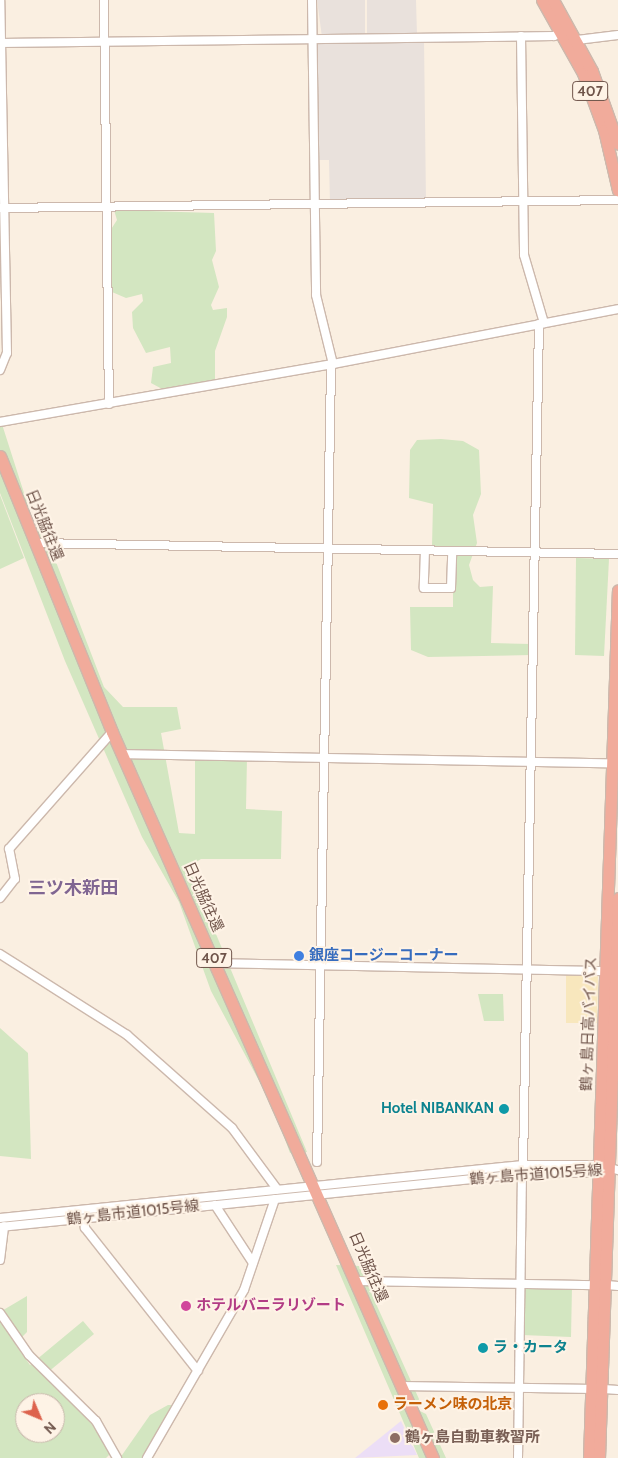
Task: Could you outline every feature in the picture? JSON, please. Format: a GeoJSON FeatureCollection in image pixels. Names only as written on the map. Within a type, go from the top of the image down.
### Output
{"type":"FeatureCollection","features":[{"type":"Feature","properties":{"kind":"highway","name":"407"},"geometry":{"type":"LineString","coordinates":[[542,0],[561,32],[604,130],[618,190]]}},
{"type":"Feature","properties":{"kind":"highway","name":"407"},"geometry":{"type":"LineString","coordinates":[[553,0],[577,40],[618,144]]}},
{"type":"Feature","properties":{"kind":"highway","name":"日光脇往還"},"geometry":{"type":"LineString","coordinates":[[0,456],[112,732],[358,1281],[432,1458]]}},
{"type":"Feature","properties":{"kind":"highway","name":"鶴ヶ島日高バイパス"},"geometry":{"type":"LineString","coordinates":[[590,1458],[599,1389],[607,1285],[607,1169],[613,972],[612,763],[618,590]]}},
{"type":"Feature","properties":{"kind":"highway","name":"鶴ヶ島日高バイパス"},"geometry":{"type":"LineString","coordinates":[[613,972],[618,898]]}},
{"type":"Feature","properties":{"kind":"highway","name":"鶴ヶ島日高バイパス"},"geometry":{"type":"LineString","coordinates":[[599,1389],[599,1458]]}},
{"type":"Feature","properties":{"kind":"street"},"geometry":{"type":"LineString","coordinates":[[0,0],[2,208],[7,353],[0,370]]}},
{"type":"Feature","properties":{"kind":"street"},"geometry":{"type":"LineString","coordinates":[[104,0],[109,404]]}},
{"type":"Feature","properties":{"kind":"street"},"geometry":{"type":"LineString","coordinates":[[312,0],[316,295],[332,365],[317,1162]]}},
{"type":"Feature","properties":{"kind":"street"},"geometry":{"type":"LineString","coordinates":[[0,43],[554,36],[561,32]]}},
{"type":"Feature","properties":{"kind":"street"},"geometry":{"type":"LineString","coordinates":[[577,40],[618,35]]}},
{"type":"Feature","properties":{"kind":"street"},"geometry":{"type":"LineString","coordinates":[[521,36],[524,255],[541,323],[525,968],[523,1165]]}},
{"type":"Feature","properties":{"kind":"street"},"geometry":{"type":"LineString","coordinates":[[2,208],[314,207],[618,200]]}},
{"type":"Feature","properties":{"kind":"street"},"geometry":{"type":"LineString","coordinates":[[0,422],[332,365],[618,308]]}},
{"type":"Feature","properties":{"kind":"street"},"geometry":{"type":"LineString","coordinates":[[36,543],[618,554]]}},
{"type":"Feature","properties":{"kind":"street"},"geometry":{"type":"LineString","coordinates":[[425,550],[424,588],[451,588],[452,551]]}},
{"type":"Feature","properties":{"kind":"street"},"geometry":{"type":"LineString","coordinates":[[0,898],[15,880],[9,849],[112,732]]}},
{"type":"Feature","properties":{"kind":"street"},"geometry":{"type":"LineString","coordinates":[[122,754],[324,756],[612,763]]}},
{"type":"Feature","properties":{"kind":"street"},"geometry":{"type":"LineString","coordinates":[[0,954],[127,1035],[228,1123],[277,1189]]}},
{"type":"Feature","properties":{"kind":"street"},"geometry":{"type":"LineString","coordinates":[[216,963],[525,968],[613,972]]}},
{"type":"Feature","properties":{"kind":"street","name":"鶴ヶ島市道1015号線"},"geometry":{"type":"LineString","coordinates":[[2,1226],[275,1199],[317,1189],[523,1165],[607,1169]]}},
{"type":"Feature","properties":{"kind":"street","name":"鶴ヶ島市道1015号線"},"geometry":{"type":"LineString","coordinates":[[0,1218],[277,1189],[317,1189],[607,1169]]}},
{"type":"Feature","properties":{"kind":"street"},"geometry":{"type":"LineString","coordinates":[[518,1458],[522,1174]]}},
{"type":"Feature","properties":{"kind":"street"},"geometry":{"type":"LineString","coordinates":[[147,1458],[244,1290],[275,1199]]}},
{"type":"Feature","properties":{"kind":"street"},"geometry":{"type":"LineString","coordinates":[[214,1205],[253,1263]]}},
{"type":"Feature","properties":{"kind":"street"},"geometry":{"type":"LineString","coordinates":[[84,1219],[84,1228],[198,1371]]}},
{"type":"Feature","properties":{"kind":"street"},"geometry":{"type":"LineString","coordinates":[[0,1260],[2,1226]]}},
{"type":"Feature","properties":{"kind":"street"},"geometry":{"type":"LineString","coordinates":[[358,1281],[607,1285]]}},
{"type":"Feature","properties":{"kind":"street"},"geometry":{"type":"LineString","coordinates":[[0,1313],[29,1356],[96,1421],[117,1458]]}},
{"type":"Feature","properties":{"kind":"street"},"geometry":{"type":"LineString","coordinates":[[401,1386],[618,1390]]}},
{"type":"Feature","properties":{"kind":"shaded area"},"geometry":{"type":"Polygon","coordinates":[[[317,0],[365,0],[365,37],[322,37],[317,0]]]}},
{"type":"Feature","properties":{"kind":"shaded area"},"geometry":{"type":"Polygon","coordinates":[[[367,0],[416,0],[417,35],[367,36],[367,0]]]}},
{"type":"Feature","properties":{"kind":"shaded area"},"geometry":{"type":"Polygon","coordinates":[[[424,40],[426,202],[330,204],[329,160],[317,160],[316,42],[424,40]]]}},
{"type":"Feature","properties":{"kind":"shaded area","name":"鶴ヶ島自動車教習所"},"geometry":{"type":"Polygon","coordinates":[[[401,1421],[417,1455],[355,1458],[401,1421]]]}},
{"type":"Feature","properties":{"kind":"green space"},"geometry":{"type":"Polygon","coordinates":[[[114,210],[214,213],[216,251],[212,260],[219,287],[211,305],[213,310],[227,308],[227,317],[215,351],[215,381],[164,390],[151,383],[153,367],[171,363],[170,347],[146,353],[133,328],[132,312],[143,301],[142,294],[126,298],[112,292],[108,234],[117,220],[114,210]]]}},
{"type":"Feature","properties":{"kind":"green space"},"geometry":{"type":"Polygon","coordinates":[[[0,418],[33,521],[56,562],[104,687],[123,707],[177,707],[181,729],[161,733],[179,833],[195,834],[195,757],[247,758],[246,809],[282,811],[281,859],[201,859],[188,867],[307,1152],[290,1153],[273,1107],[211,991],[179,902],[142,837],[65,661],[0,493],[0,418]]]}},
{"type":"Feature","properties":{"kind":"green space"},"geometry":{"type":"Polygon","coordinates":[[[441,439],[463,441],[479,450],[481,494],[473,515],[477,543],[469,565],[473,580],[480,587],[493,586],[491,643],[531,644],[531,655],[428,657],[411,650],[410,607],[453,607],[453,548],[432,546],[433,504],[409,498],[410,450],[417,440],[441,439]]]}},
{"type":"Feature","properties":{"kind":"green space"},"geometry":{"type":"Polygon","coordinates":[[[0,495],[24,558],[0,569],[0,495]]]}},
{"type":"Feature","properties":{"kind":"green space"},"geometry":{"type":"Polygon","coordinates":[[[576,558],[609,559],[604,656],[575,655],[576,558]]]}},
{"type":"Feature","properties":{"kind":"green space"},"geometry":{"type":"Polygon","coordinates":[[[478,994],[503,994],[504,1021],[484,1021],[478,994]]]}},
{"type":"Feature","properties":{"kind":"green space"},"geometry":{"type":"Polygon","coordinates":[[[0,1028],[28,1053],[31,1159],[0,1156],[0,1028]]]}},
{"type":"Feature","properties":{"kind":"green space"},"geometry":{"type":"Polygon","coordinates":[[[336,1265],[359,1266],[419,1399],[416,1409],[426,1414],[446,1458],[419,1458],[336,1265]]]}},
{"type":"Feature","properties":{"kind":"green space"},"geometry":{"type":"Polygon","coordinates":[[[524,1286],[572,1287],[571,1337],[522,1335],[524,1286]]]}},
{"type":"Feature","properties":{"kind":"green space"},"geometry":{"type":"Polygon","coordinates":[[[27,1296],[27,1332],[15,1344],[30,1365],[83,1321],[94,1334],[47,1373],[64,1393],[15,1393],[15,1443],[65,1443],[65,1394],[102,1436],[111,1453],[106,1458],[0,1458],[0,1312],[27,1296]]]}},
{"type":"Feature","properties":{"kind":"green space"},"geometry":{"type":"Polygon","coordinates":[[[168,1405],[174,1405],[143,1458],[120,1458],[150,1415],[168,1405]]]}},
{"type":"Feature","properties":{"kind":"sand"},"geometry":{"type":"Polygon","coordinates":[[[566,974],[598,974],[597,1023],[566,1023],[566,974]]]}},
{"type":"Feature","properties":{"kind":"place","name":"銀座コージーコーナー"},"geometry":{"type":"Point","coordinates":[299,956]}},
{"type":"Feature","properties":{"kind":"place","name":"Hotel NIBANKAN"},"geometry":{"type":"Point","coordinates":[504,1109]}},
{"type":"Feature","properties":{"kind":"place","name":"ホテルバニラリゾート"},"geometry":{"type":"Point","coordinates":[186,1306]}},
{"type":"Feature","properties":{"kind":"place","name":"ラ・カータ"},"geometry":{"type":"Point","coordinates":[483,1348]}},
{"type":"Feature","properties":{"kind":"place","name":"ラーメン味の北京"},"geometry":{"type":"Point","coordinates":[383,1405]}},
{"type":"Feature","properties":{"kind":"place","name":"鶴ヶ島自動車教習所"},"geometry":{"type":"Point","coordinates":[395,1438]}},
{"type":"Feature","properties":{"kind":"district","name":"三ツ木新田"},"geometry":{"type":"Point","coordinates":[73,888]}}]}
